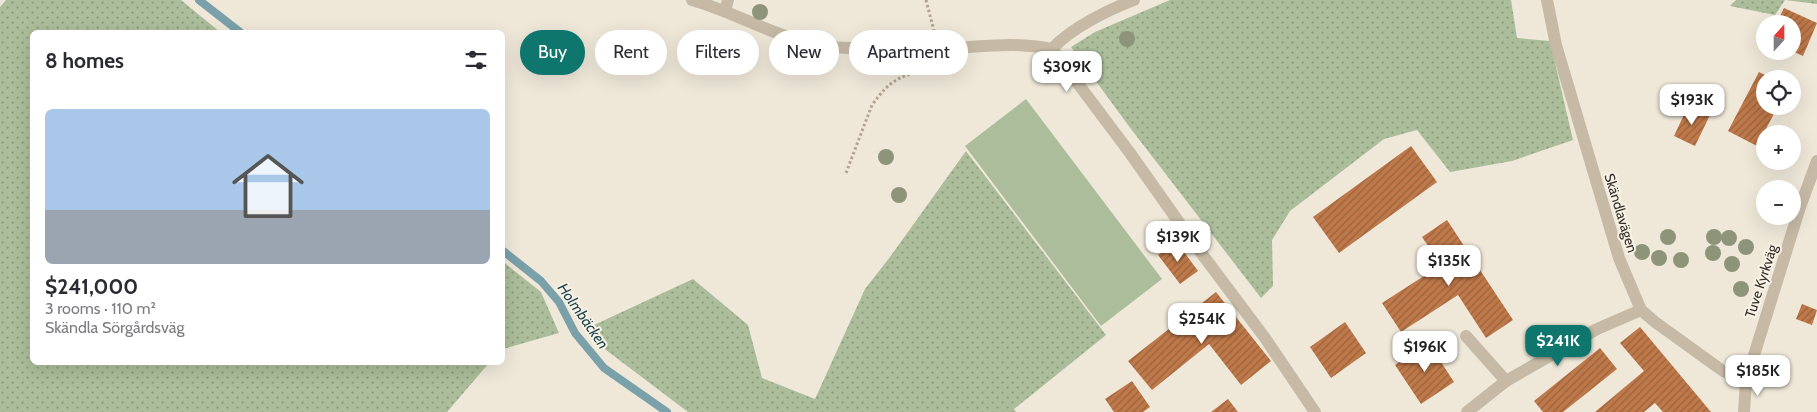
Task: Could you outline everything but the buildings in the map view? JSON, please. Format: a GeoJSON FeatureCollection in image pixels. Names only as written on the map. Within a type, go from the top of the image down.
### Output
{"type":"FeatureCollection","features":[{"type":"Feature","properties":{"kind":"street"},"geometry":{"type":"LineString","coordinates":[[692,0],[726,5],[784,35],[830,46],[849,47]]}},
{"type":"Feature","properties":{"kind":"street"},"geometry":{"type":"LineString","coordinates":[[1052,49],[1075,30],[1134,0]]}},
{"type":"Feature","properties":{"kind":"street","name":"Skändlavägen"},"geometry":{"type":"LineString","coordinates":[[1547,0],[1559,54],[1618,258],[1641,310],[1723,371],[1746,381]]}},
{"type":"Feature","properties":{"kind":"street"},"geometry":{"type":"LineString","coordinates":[[968,46],[1003,44],[1052,49],[1265,338],[1315,412]]}},
{"type":"Feature","properties":{"kind":"street","name":"Tuve Kyrkväg"},"geometry":{"type":"LineString","coordinates":[[1744,412],[1746,381],[1800,207],[1817,161]]}},
{"type":"Feature","properties":{"kind":"street"},"geometry":{"type":"LineString","coordinates":[[1467,412],[1506,381],[1597,329],[1641,310]]}},
{"type":"Feature","properties":{"kind":"street"},"geometry":{"type":"LineString","coordinates":[[1466,336],[1506,381]]}},
{"type":"Feature","properties":{"kind":"path"},"geometry":{"type":"LineString","coordinates":[[926,0],[934,30]]}},
{"type":"Feature","properties":{"kind":"path"},"geometry":{"type":"LineString","coordinates":[[846,173],[872,105],[889,83],[905,75]]}},
{"type":"Feature","properties":{"kind":"green space"},"geometry":{"type":"Polygon","coordinates":[[[6,0],[181,0],[218,30],[30,30],[30,365],[487,365],[447,412],[0,412],[0,7],[6,0]]]}},
{"type":"Feature","properties":{"kind":"green space"},"geometry":{"type":"Polygon","coordinates":[[[1170,0],[1511,0],[1517,38],[1550,41],[1573,140],[1512,161],[1450,172],[1417,130],[1384,139],[1290,211],[1272,240],[1273,286],[1261,298],[1128,125],[1071,47],[1095,32],[1170,0]]]}},
{"type":"Feature","properties":{"kind":"green space"},"geometry":{"type":"Polygon","coordinates":[[[1736,0],[1785,0],[1775,15],[1730,6],[1736,0]]]}},
{"type":"Feature","properties":{"kind":"green space"},"geometry":{"type":"Polygon","coordinates":[[[1785,0],[1817,0],[1817,4],[1785,0]]]}},
{"type":"Feature","properties":{"kind":"green space"},"geometry":{"type":"Polygon","coordinates":[[[1026,99],[1162,279],[1101,326],[965,146],[1026,99]]]}},
{"type":"Feature","properties":{"kind":"green space"},"geometry":{"type":"Polygon","coordinates":[[[966,151],[1106,335],[1014,409],[1016,412],[688,412],[602,347],[594,325],[693,279],[748,325],[762,378],[815,399],[865,289],[966,151]]]}},
{"type":"Feature","properties":{"kind":"green space"},"geometry":{"type":"Polygon","coordinates":[[[505,263],[541,292],[559,333],[505,348],[505,263]]]}},
{"type":"Feature","properties":{"kind":"waterway","name":"Holmbäcken"},"geometry":{"type":"LineString","coordinates":[[199,0],[237,30]]}},
{"type":"Feature","properties":{"kind":"waterway","name":"Holmbäcken"},"geometry":{"type":"LineString","coordinates":[[505,252],[541,281],[559,302],[575,333],[604,368],[667,412]]}}]}
